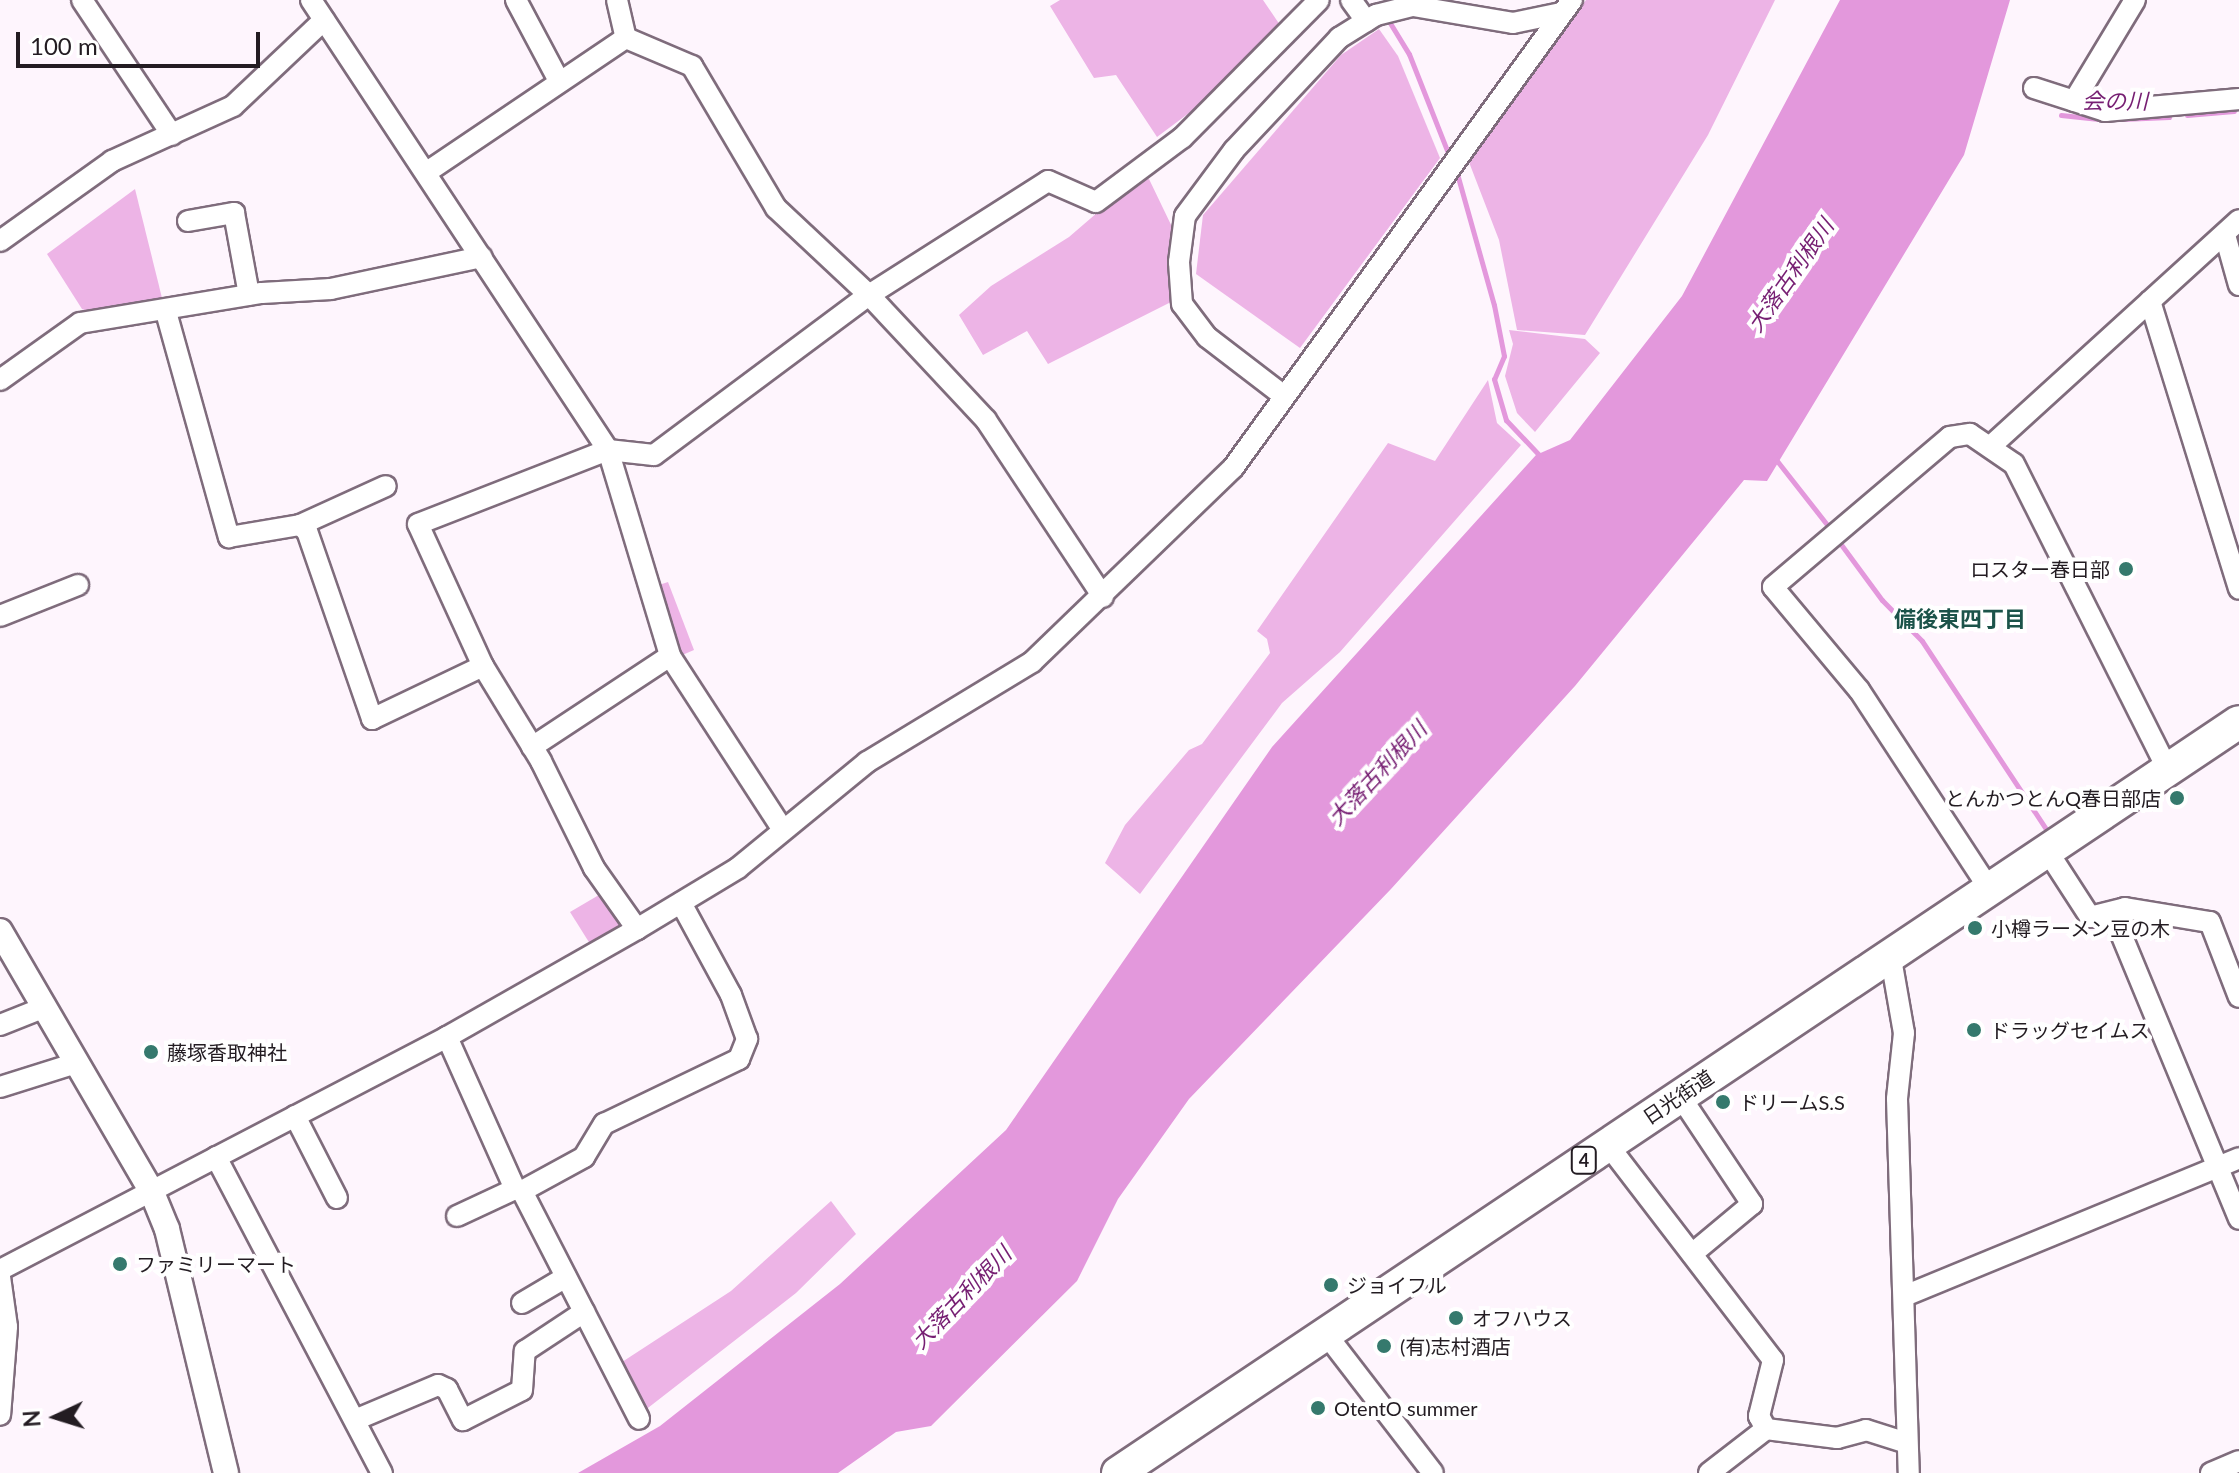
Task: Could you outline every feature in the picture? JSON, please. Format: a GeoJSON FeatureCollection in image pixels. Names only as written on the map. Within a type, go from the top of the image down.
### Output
{"type":"FeatureCollection","features":[{"type":"Feature","properties":{"kind":"highway","name":"日光街道"},"geometry":{"type":"LineString","coordinates":[[1118,1473],[1890,953],[2233,730]]}},
{"type":"Feature","properties":{"kind":"street"},"geometry":{"type":"LineString","coordinates":[[82,0],[172,135]]}},
{"type":"Feature","properties":{"kind":"street"},"geometry":{"type":"LineString","coordinates":[[311,0],[608,450],[670,656],[783,830]]}},
{"type":"Feature","properties":{"kind":"street"},"geometry":{"type":"LineString","coordinates":[[516,0],[558,79]]}},
{"type":"Feature","properties":{"kind":"street"},"geometry":{"type":"LineString","coordinates":[[617,0],[626,38]]}},
{"type":"Feature","properties":{"kind":"street"},"geometry":{"type":"LineString","coordinates":[[637,929],[594,868],[532,747],[483,666],[418,524],[608,450],[654,455],[869,295],[1048,181],[1096,202],[1182,138],[1319,0]]}},
{"type":"Feature","properties":{"kind":"street"},"geometry":{"type":"LineString","coordinates":[[1351,0],[1366,21]]}},
{"type":"Feature","properties":{"kind":"street"},"geometry":{"type":"LineString","coordinates":[[2074,101],[2135,0]]}},
{"type":"Feature","properties":{"kind":"street"},"geometry":{"type":"LineString","coordinates":[[1284,396],[1207,337],[1182,304],[1179,262],[1185,216],[1244,139],[1339,38],[1366,21],[1413,6],[1513,23],[1566,6]]}},
{"type":"Feature","properties":{"kind":"street"},"geometry":{"type":"LineString","coordinates":[[0,1270],[447,1037],[637,929],[738,868],[867,762],[1032,662],[1103,597],[1233,468],[1566,6]]}},
{"type":"Feature","properties":{"kind":"street"},"geometry":{"type":"LineString","coordinates":[[0,241],[112,161],[233,106],[324,20]]}},
{"type":"Feature","properties":{"kind":"street"},"geometry":{"type":"LineString","coordinates":[[427,172],[558,79],[626,38]]}},
{"type":"Feature","properties":{"kind":"street"},"geometry":{"type":"LineString","coordinates":[[626,38],[692,66],[776,208],[869,295],[986,420],[1103,597]]}},
{"type":"Feature","properties":{"kind":"street"},"geometry":{"type":"LineString","coordinates":[[2034,88],[2105,111],[2239,99]]}},
{"type":"Feature","properties":{"kind":"street"},"geometry":{"type":"LineString","coordinates":[[188,221],[234,213],[249,295]]}},
{"type":"Feature","properties":{"kind":"street"},"geometry":{"type":"LineString","coordinates":[[2232,228],[2239,285]]}},
{"type":"Feature","properties":{"kind":"street"},"geometry":{"type":"LineString","coordinates":[[1992,445],[2232,228]]}},
{"type":"Feature","properties":{"kind":"street"},"geometry":{"type":"LineString","coordinates":[[0,380],[80,323],[166,312],[249,295],[331,289],[482,257]]}},
{"type":"Feature","properties":{"kind":"street"},"geometry":{"type":"LineString","coordinates":[[2150,301],[2239,589]]}},
{"type":"Feature","properties":{"kind":"street"},"geometry":{"type":"LineString","coordinates":[[166,312],[229,537],[300,525],[386,486]]}},
{"type":"Feature","properties":{"kind":"street"},"geometry":{"type":"LineString","coordinates":[[1990,890],[1859,690],[1773,587],[1824,539],[1950,437],[1970,434],[1992,445],[2014,464],[2168,770]]}},
{"type":"Feature","properties":{"kind":"street"},"geometry":{"type":"LineString","coordinates":[[300,525],[307,531],[372,719],[483,666]]}},
{"type":"Feature","properties":{"kind":"street"},"geometry":{"type":"LineString","coordinates":[[0,616],[78,585]]}},
{"type":"Feature","properties":{"kind":"street"},"geometry":{"type":"LineString","coordinates":[[532,747],[670,656]]}},
{"type":"Feature","properties":{"kind":"street"},"geometry":{"type":"LineString","coordinates":[[2059,845],[2090,917],[2125,908],[2210,922],[2239,997]]}},
{"type":"Feature","properties":{"kind":"street"},"geometry":{"type":"LineString","coordinates":[[457,1216],[584,1157],[604,1124],[739,1059],[747,1039],[731,995],[681,903]]}},
{"type":"Feature","properties":{"kind":"street"},"geometry":{"type":"LineString","coordinates":[[2112,912],[2239,1219]]}},
{"type":"Feature","properties":{"kind":"street"},"geometry":{"type":"LineString","coordinates":[[4,946],[151,1190],[167,1229],[226,1473]]}},
{"type":"Feature","properties":{"kind":"street"},"geometry":{"type":"LineString","coordinates":[[1890,953],[1904,1033],[1897,1099],[1907,1295],[1909,1473]]}},
{"type":"Feature","properties":{"kind":"street"},"geometry":{"type":"LineString","coordinates":[[0,1025],[43,1008]]}},
{"type":"Feature","properties":{"kind":"street"},"geometry":{"type":"LineString","coordinates":[[447,1037],[518,1190],[639,1419]]}},
{"type":"Feature","properties":{"kind":"street"},"geometry":{"type":"LineString","coordinates":[[0,1087],[76,1063]]}},
{"type":"Feature","properties":{"kind":"street"},"geometry":{"type":"LineString","coordinates":[[1680,1096],[1752,1204],[1692,1254]]}},
{"type":"Feature","properties":{"kind":"street"},"geometry":{"type":"LineString","coordinates":[[295,1116],[337,1198]]}},
{"type":"Feature","properties":{"kind":"street"},"geometry":{"type":"LineString","coordinates":[[1608,1145],[1773,1360],[1759,1416],[1766,1429]]}},
{"type":"Feature","properties":{"kind":"street"},"geometry":{"type":"LineString","coordinates":[[216,1157],[382,1473]]}},
{"type":"Feature","properties":{"kind":"street"},"geometry":{"type":"LineString","coordinates":[[1907,1295],[2239,1158]]}},
{"type":"Feature","properties":{"kind":"street"},"geometry":{"type":"LineString","coordinates":[[0,1277],[7,1327],[0,1415]]}},
{"type":"Feature","properties":{"kind":"street"},"geometry":{"type":"LineString","coordinates":[[522,1303],[566,1277]]}},
{"type":"Feature","properties":{"kind":"street"},"geometry":{"type":"LineString","coordinates":[[355,1420],[438,1385],[447,1389],[463,1420],[522,1390],[525,1351],[584,1312]]}},
{"type":"Feature","properties":{"kind":"street"},"geometry":{"type":"LineString","coordinates":[[1326,1334],[1433,1473]]}},
{"type":"Feature","properties":{"kind":"street"},"geometry":{"type":"LineString","coordinates":[[1722,1469],[1766,1429],[1837,1438],[1866,1430],[1907,1443]]}},
{"type":"Feature","properties":{"kind":"street"},"geometry":{"type":"LineString","coordinates":[[2211,1473],[2239,1461]]}},
{"type":"Feature","properties":{"kind":"shaded area"},"geometry":{"type":"Polygon","coordinates":[[[1060,0],[1263,0],[1282,28],[1205,101],[1157,137],[1116,75],[1094,78],[1050,6],[1060,0]]]}},
{"type":"Feature","properties":{"kind":"shaded area"},"geometry":{"type":"Polygon","coordinates":[[[1586,0],[1775,0],[1708,135],[1585,335],[1517,330],[1499,240],[1467,157],[1586,0]]]}},
{"type":"Feature","properties":{"kind":"shaded area"},"geometry":{"type":"Polygon","coordinates":[[[1379,29],[1398,56],[1440,158],[1300,348],[1196,274],[1203,215],[1341,55],[1379,29]]]}},
{"type":"Feature","properties":{"kind":"shaded area"},"geometry":{"type":"Polygon","coordinates":[[[1149,179],[1174,231],[1168,274],[1171,302],[1048,364],[1027,331],[983,355],[959,315],[991,286],[1069,237],[1134,181],[1149,179]]]}},
{"type":"Feature","properties":{"kind":"shaded area"},"geometry":{"type":"Polygon","coordinates":[[[135,189],[163,302],[90,312],[82,309],[47,254],[135,189]]]}},
{"type":"Feature","properties":{"kind":"shaded area"},"geometry":{"type":"Polygon","coordinates":[[[1509,330],[1585,339],[1600,353],[1535,432],[1517,413],[1505,376],[1513,344],[1509,330]]]}},
{"type":"Feature","properties":{"kind":"shaded area"},"geometry":{"type":"Polygon","coordinates":[[[1488,380],[1497,423],[1521,445],[1340,652],[1282,703],[1140,894],[1105,863],[1125,825],[1189,750],[1202,744],[1270,653],[1267,639],[1257,631],[1388,443],[1435,461],[1488,380]]]}},
{"type":"Feature","properties":{"kind":"shaded area"},"geometry":{"type":"Polygon","coordinates":[[[668,582],[694,650],[680,656],[656,586],[668,582]]]}},
{"type":"Feature","properties":{"kind":"shaded area"},"geometry":{"type":"Polygon","coordinates":[[[604,892],[624,923],[622,930],[592,947],[570,912],[604,892]]]}},
{"type":"Feature","properties":{"kind":"shaded area"},"geometry":{"type":"Polygon","coordinates":[[[831,1201],[856,1234],[796,1293],[644,1411],[619,1364],[731,1291],[831,1201]]]}},
{"type":"Feature","properties":{"kind":"water","name":"大落古利根川"},"geometry":{"type":"Polygon","coordinates":[[[1840,0],[2010,0],[1964,155],[1767,481],[1744,480],[1575,686],[1391,889],[1189,1099],[1118,1199],[1077,1281],[931,1426],[896,1432],[838,1473],[578,1473],[660,1426],[840,1284],[1006,1130],[1272,747],[1536,455],[1570,440],[1682,296],[1840,0]]]}},
{"type":"Feature","properties":{"kind":"waterway"},"geometry":{"type":"LineString","coordinates":[[1387,18],[1409,54],[1450,158]]}},
{"type":"Feature","properties":{"kind":"waterway","name":"会の川"},"geometry":{"type":"LineString","coordinates":[[2187,115],[2234,111]]}},
{"type":"Feature","properties":{"kind":"waterway","name":"会の川"},"geometry":{"type":"LineString","coordinates":[[2061,115],[2108,120]]}},
{"type":"Feature","properties":{"kind":"waterway","name":"会の川"},"geometry":{"type":"LineString","coordinates":[[2122,119],[2169,117]]}},
{"type":"Feature","properties":{"kind":"waterway"},"geometry":{"type":"LineString","coordinates":[[1456,170],[1494,305],[1504,356],[1494,379],[1506,420],[1543,459]]}},
{"type":"Feature","properties":{"kind":"waterway"},"geometry":{"type":"LineString","coordinates":[[1774,457],[1832,531]]}},
{"type":"Feature","properties":{"kind":"waterway"},"geometry":{"type":"LineString","coordinates":[[1837,539],[1882,600],[1922,641],[2050,835]]}},
{"type":"Feature","properties":{"kind":"place","name":"ロスター春日部"},"geometry":{"type":"Point","coordinates":[2126,569]}},
{"type":"Feature","properties":{"kind":"place","name":"とんかつとんQ春日部店"},"geometry":{"type":"Point","coordinates":[2177,798]}},
{"type":"Feature","properties":{"kind":"place","name":"小樽ラーメン豆の木"},"geometry":{"type":"Point","coordinates":[1975,928]}},
{"type":"Feature","properties":{"kind":"place","name":"ドラッグセイムス"},"geometry":{"type":"Point","coordinates":[1974,1030]}},
{"type":"Feature","properties":{"kind":"place","name":"藤塚香取神社"},"geometry":{"type":"Point","coordinates":[151,1052]}},
{"type":"Feature","properties":{"kind":"place","name":"ドリームS.S"},"geometry":{"type":"Point","coordinates":[1723,1102]}},
{"type":"Feature","properties":{"kind":"place","name":"ファミリーマート"},"geometry":{"type":"Point","coordinates":[120,1264]}},
{"type":"Feature","properties":{"kind":"place","name":"ジョイフル"},"geometry":{"type":"Point","coordinates":[1331,1285]}},
{"type":"Feature","properties":{"kind":"place","name":"オフハウス"},"geometry":{"type":"Point","coordinates":[1456,1318]}},
{"type":"Feature","properties":{"kind":"place","name":"(有)志村酒店"},"geometry":{"type":"Point","coordinates":[1384,1346]}},
{"type":"Feature","properties":{"kind":"place","name":"OtentO summer"},"geometry":{"type":"Point","coordinates":[1318,1408]}},
{"type":"Feature","properties":{"kind":"district","name":"備後東四丁目"},"geometry":{"type":"Point","coordinates":[1960,619]}}]}
